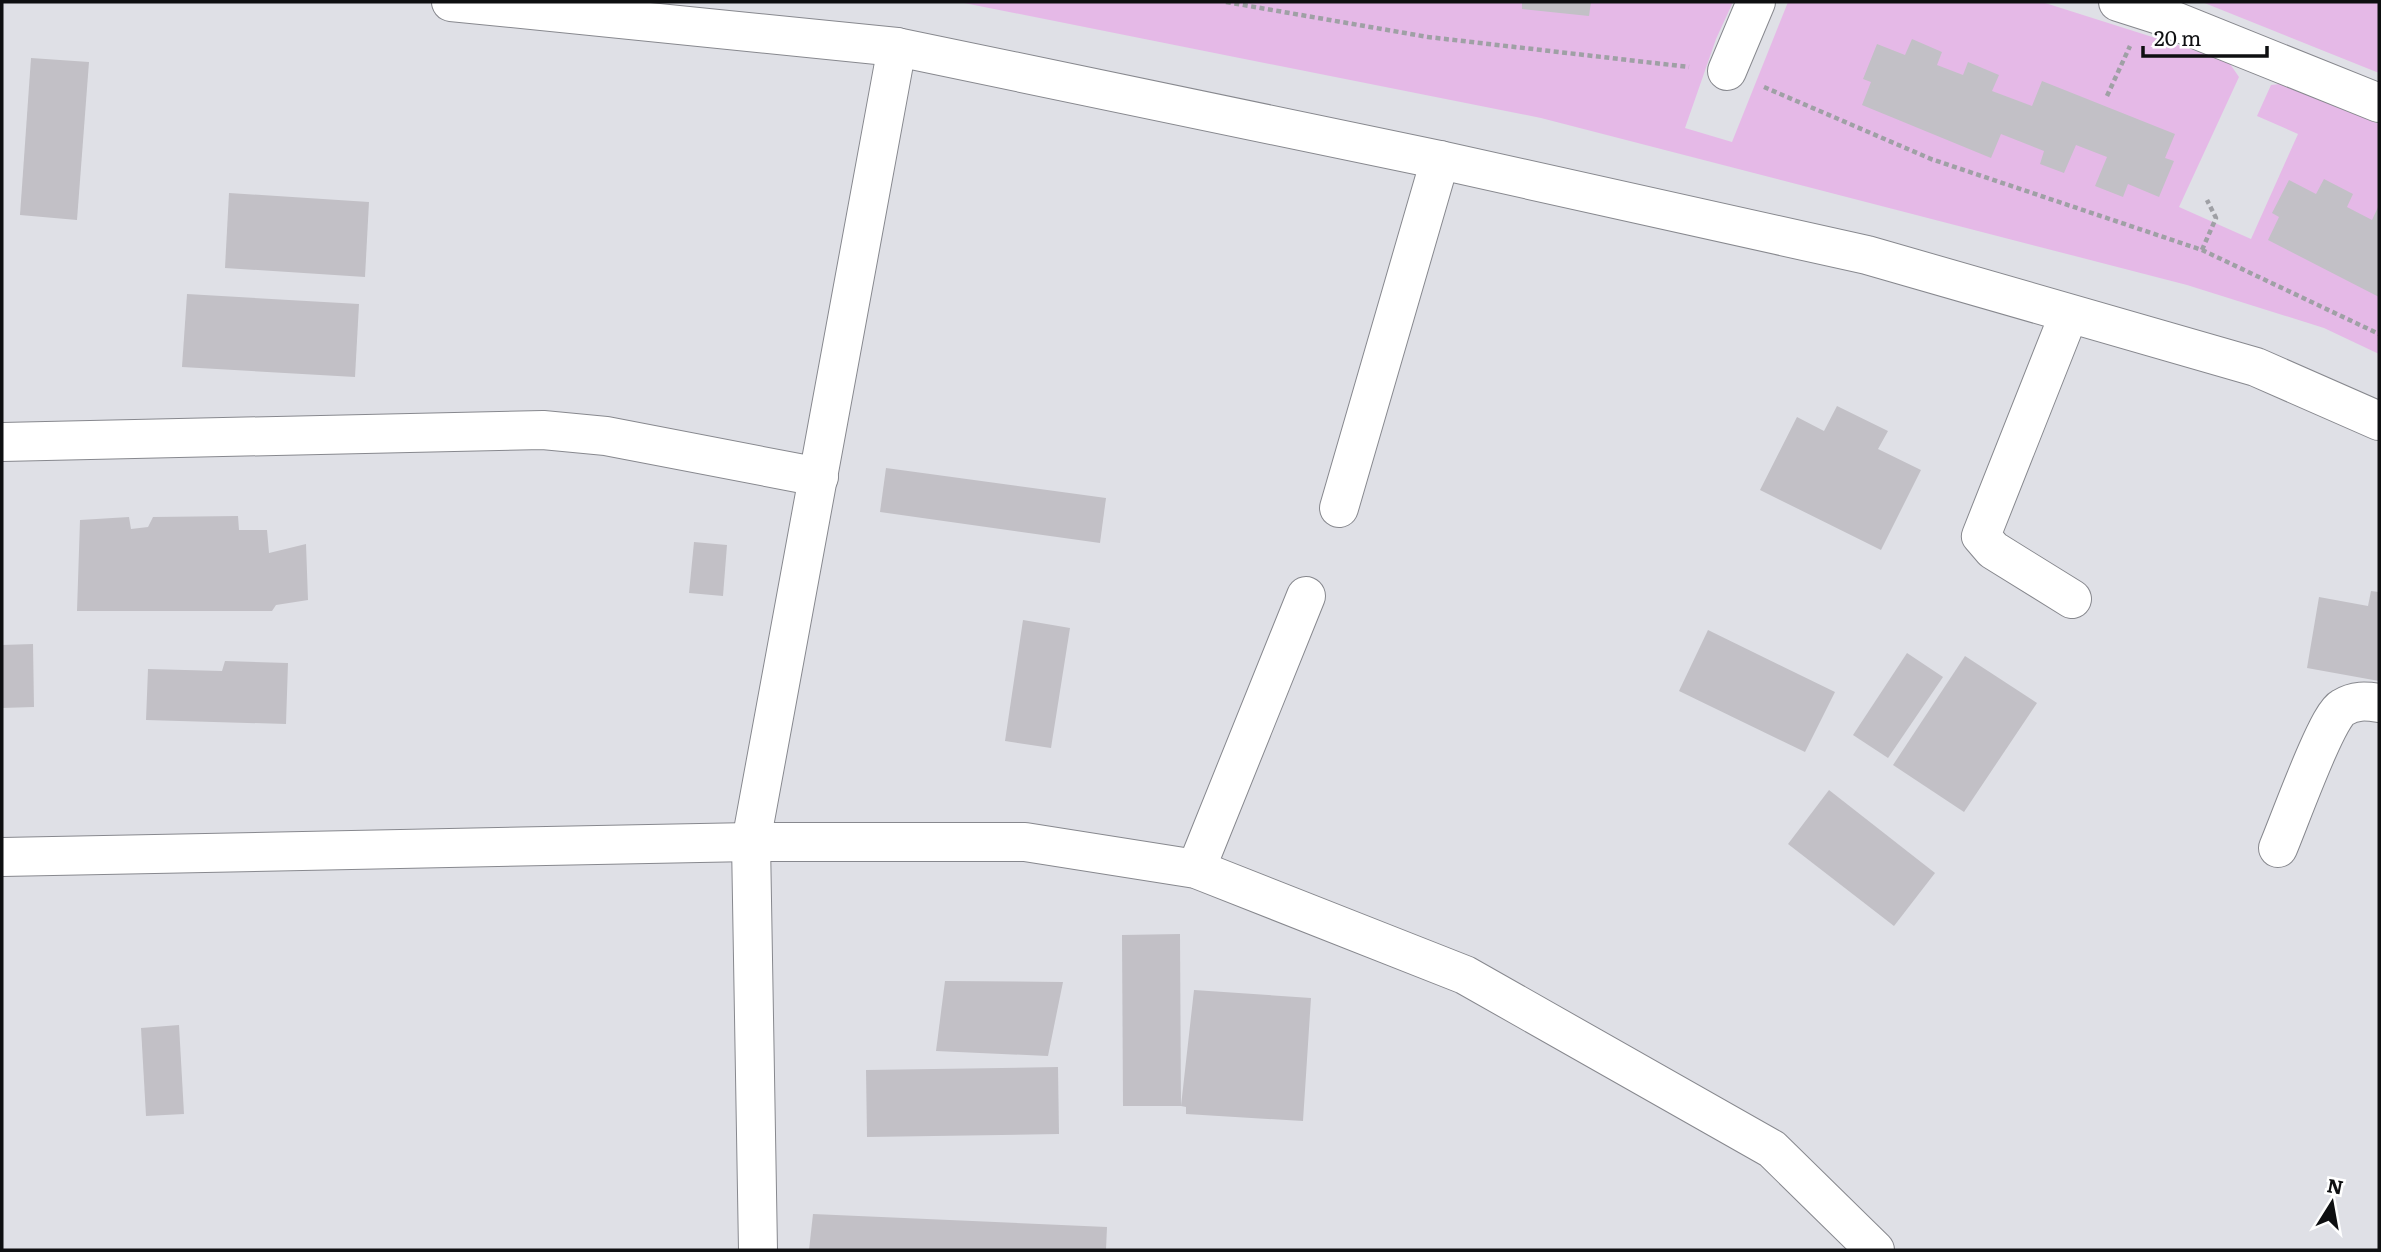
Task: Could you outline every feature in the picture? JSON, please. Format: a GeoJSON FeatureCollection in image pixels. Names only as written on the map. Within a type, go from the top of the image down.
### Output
{"type":"FeatureCollection","features":[{"type":"Feature","properties":{"kind":"street"},"geometry":{"type":"LineString","coordinates":[[451,2],[897,47],[1440,160],[1867,255],[2256,367],[2379,421]]}},
{"type":"Feature","properties":{"kind":"street"},"geometry":{"type":"LineString","coordinates":[[1727,71],[1756,2]]}},
{"type":"Feature","properties":{"kind":"street"},"geometry":{"type":"LineString","coordinates":[[2132,6],[2379,103]]}},
{"type":"Feature","properties":{"kind":"street"},"geometry":{"type":"LineString","coordinates":[[758,1250],[751,842],[897,47]]}},
{"type":"Feature","properties":{"kind":"street"},"geometry":{"type":"LineString","coordinates":[[1339,509],[1440,160]]}},
{"type":"Feature","properties":{"kind":"street"},"geometry":{"type":"LineString","coordinates":[[2069,314],[1981,536],[1993,550],[2072,599]]}},
{"type":"Feature","properties":{"kind":"street"},"geometry":{"type":"LineString","coordinates":[[2,442],[543,430],[606,436],[819,477]]}},
{"type":"Feature","properties":{"kind":"street"},"geometry":{"type":"LineString","coordinates":[[1196,869],[1306,596]]}},
{"type":"Feature","properties":{"kind":"street"},"geometry":{"type":"LineString","coordinates":[[2278,848],[2339,709],[2360,701],[2379,703]]}},
{"type":"Feature","properties":{"kind":"street"},"geometry":{"type":"LineString","coordinates":[[2,857],[751,842],[1025,842],[1196,869],[1465,975],[1772,1149],[1875,1250]]}},
{"type":"Feature","properties":{"kind":"path"},"geometry":{"type":"LineString","coordinates":[[1226,2],[1428,37],[1727,71],[1931,159],[2202,250],[2379,334]]}},
{"type":"Feature","properties":{"kind":"path"},"geometry":{"type":"LineString","coordinates":[[2107,96],[2132,6]]}},
{"type":"Feature","properties":{"kind":"path"},"geometry":{"type":"LineString","coordinates":[[2202,250],[2216,218],[2207,200]]}},
{"type":"Feature","properties":{"kind":"shaded area"},"geometry":{"type":"Polygon","coordinates":[[[959,2],[1733,2],[1716,39],[1685,128],[1732,142],[1788,2],[2042,2],[2228,61],[2239,77],[2179,207],[2251,239],[2298,134],[2257,116],[2271,85],[2280,84],[2379,124],[2379,354],[2324,328],[2187,285],[1541,118],[959,2]]]}},
{"type":"Feature","properties":{"kind":"shaded area"},"geometry":{"type":"Polygon","coordinates":[[[2202,2],[2379,2],[2379,73],[2202,2]]]}},
{"type":"Feature","properties":{"kind":"building"},"geometry":{"type":"Polygon","coordinates":[[[1522,2],[1591,2],[1589,16],[1522,9],[1522,2]]]}},
{"type":"Feature","properties":{"kind":"building"},"geometry":{"type":"Polygon","coordinates":[[[1912,39],[1942,52],[1937,65],[1963,75],[1968,62],[1999,75],[1992,91],[2032,106],[2042,81],[2175,134],[2165,158],[2174,161],[2159,197],[2128,184],[2123,197],[2095,186],[2107,157],[2076,145],[2064,173],[2040,164],[2044,151],[2001,134],[1991,158],[1862,105],[1871,82],[1863,79],[1877,44],[1905,55],[1912,39]]]}},
{"type":"Feature","properties":{"kind":"building"},"geometry":{"type":"Polygon","coordinates":[[[31,58],[89,62],[77,220],[20,215],[31,58]]]}},
{"type":"Feature","properties":{"kind":"building"},"geometry":{"type":"Polygon","coordinates":[[[2324,179],[2353,194],[2347,207],[2372,220],[2379,205],[2379,297],[2268,240],[2279,217],[2272,213],[2289,180],[2316,194],[2324,179]]]}},
{"type":"Feature","properties":{"kind":"building"},"geometry":{"type":"Polygon","coordinates":[[[229,193],[369,202],[365,277],[225,268],[229,193]]]}},
{"type":"Feature","properties":{"kind":"building"},"geometry":{"type":"Polygon","coordinates":[[[187,294],[359,304],[355,377],[182,367],[187,294]]]}},
{"type":"Feature","properties":{"kind":"building"},"geometry":{"type":"Polygon","coordinates":[[[1837,406],[1888,431],[1878,449],[1921,470],[1881,550],[1760,490],[1797,417],[1824,431],[1837,406]]]}},
{"type":"Feature","properties":{"kind":"building"},"geometry":{"type":"Polygon","coordinates":[[[886,468],[1106,498],[1100,543],[880,512],[886,468]]]}},
{"type":"Feature","properties":{"kind":"building"},"geometry":{"type":"Polygon","coordinates":[[[238,516],[239,530],[267,530],[269,553],[306,544],[308,600],[276,605],[272,611],[77,611],[80,520],[129,517],[131,529],[148,527],[153,517],[238,516]]]}},
{"type":"Feature","properties":{"kind":"building"},"geometry":{"type":"Polygon","coordinates":[[[694,542],[727,545],[723,596],[689,593],[694,542]]]}},
{"type":"Feature","properties":{"kind":"building"},"geometry":{"type":"Polygon","coordinates":[[[2371,591],[2379,592],[2379,681],[2307,668],[2319,597],[2368,606],[2371,591]]]}},
{"type":"Feature","properties":{"kind":"building"},"geometry":{"type":"Polygon","coordinates":[[[1023,620],[1070,628],[1051,748],[1005,741],[1023,620]]]}},
{"type":"Feature","properties":{"kind":"building"},"geometry":{"type":"Polygon","coordinates":[[[1708,630],[1835,692],[1805,752],[1679,691],[1708,630]]]}},
{"type":"Feature","properties":{"kind":"building"},"geometry":{"type":"Polygon","coordinates":[[[33,644],[34,707],[2,708],[2,645],[33,644]]]}},
{"type":"Feature","properties":{"kind":"building"},"geometry":{"type":"Polygon","coordinates":[[[1907,653],[1943,677],[1888,758],[1853,735],[1907,653]]]}},
{"type":"Feature","properties":{"kind":"building"},"geometry":{"type":"Polygon","coordinates":[[[1965,656],[2037,703],[1964,812],[1893,765],[1965,656]]]}},
{"type":"Feature","properties":{"kind":"building"},"geometry":{"type":"Polygon","coordinates":[[[225,661],[288,663],[286,724],[146,720],[148,669],[222,671],[225,661]]]}},
{"type":"Feature","properties":{"kind":"building"},"geometry":{"type":"Polygon","coordinates":[[[1829,790],[1935,873],[1894,926],[1788,844],[1829,790]]]}},
{"type":"Feature","properties":{"kind":"building"},"geometry":{"type":"Polygon","coordinates":[[[1180,934],[1181,1106],[1123,1106],[1122,935],[1180,934]]]}},
{"type":"Feature","properties":{"kind":"building"},"geometry":{"type":"Polygon","coordinates":[[[945,981],[1063,982],[1048,1056],[936,1051],[945,981]]]}},
{"type":"Feature","properties":{"kind":"building"},"geometry":{"type":"Polygon","coordinates":[[[1194,990],[1311,998],[1303,1121],[1186,1114],[1186,1107],[1181,1106],[1194,990]]]}},
{"type":"Feature","properties":{"kind":"building"},"geometry":{"type":"Polygon","coordinates":[[[179,1025],[184,1114],[146,1116],[141,1028],[179,1025]]]}},
{"type":"Feature","properties":{"kind":"building"},"geometry":{"type":"Polygon","coordinates":[[[1058,1067],[1059,1134],[867,1137],[866,1070],[1058,1067]]]}},
{"type":"Feature","properties":{"kind":"building"},"geometry":{"type":"Polygon","coordinates":[[[813,1214],[1107,1227],[1106,1250],[809,1250],[813,1214]]]}}]}
